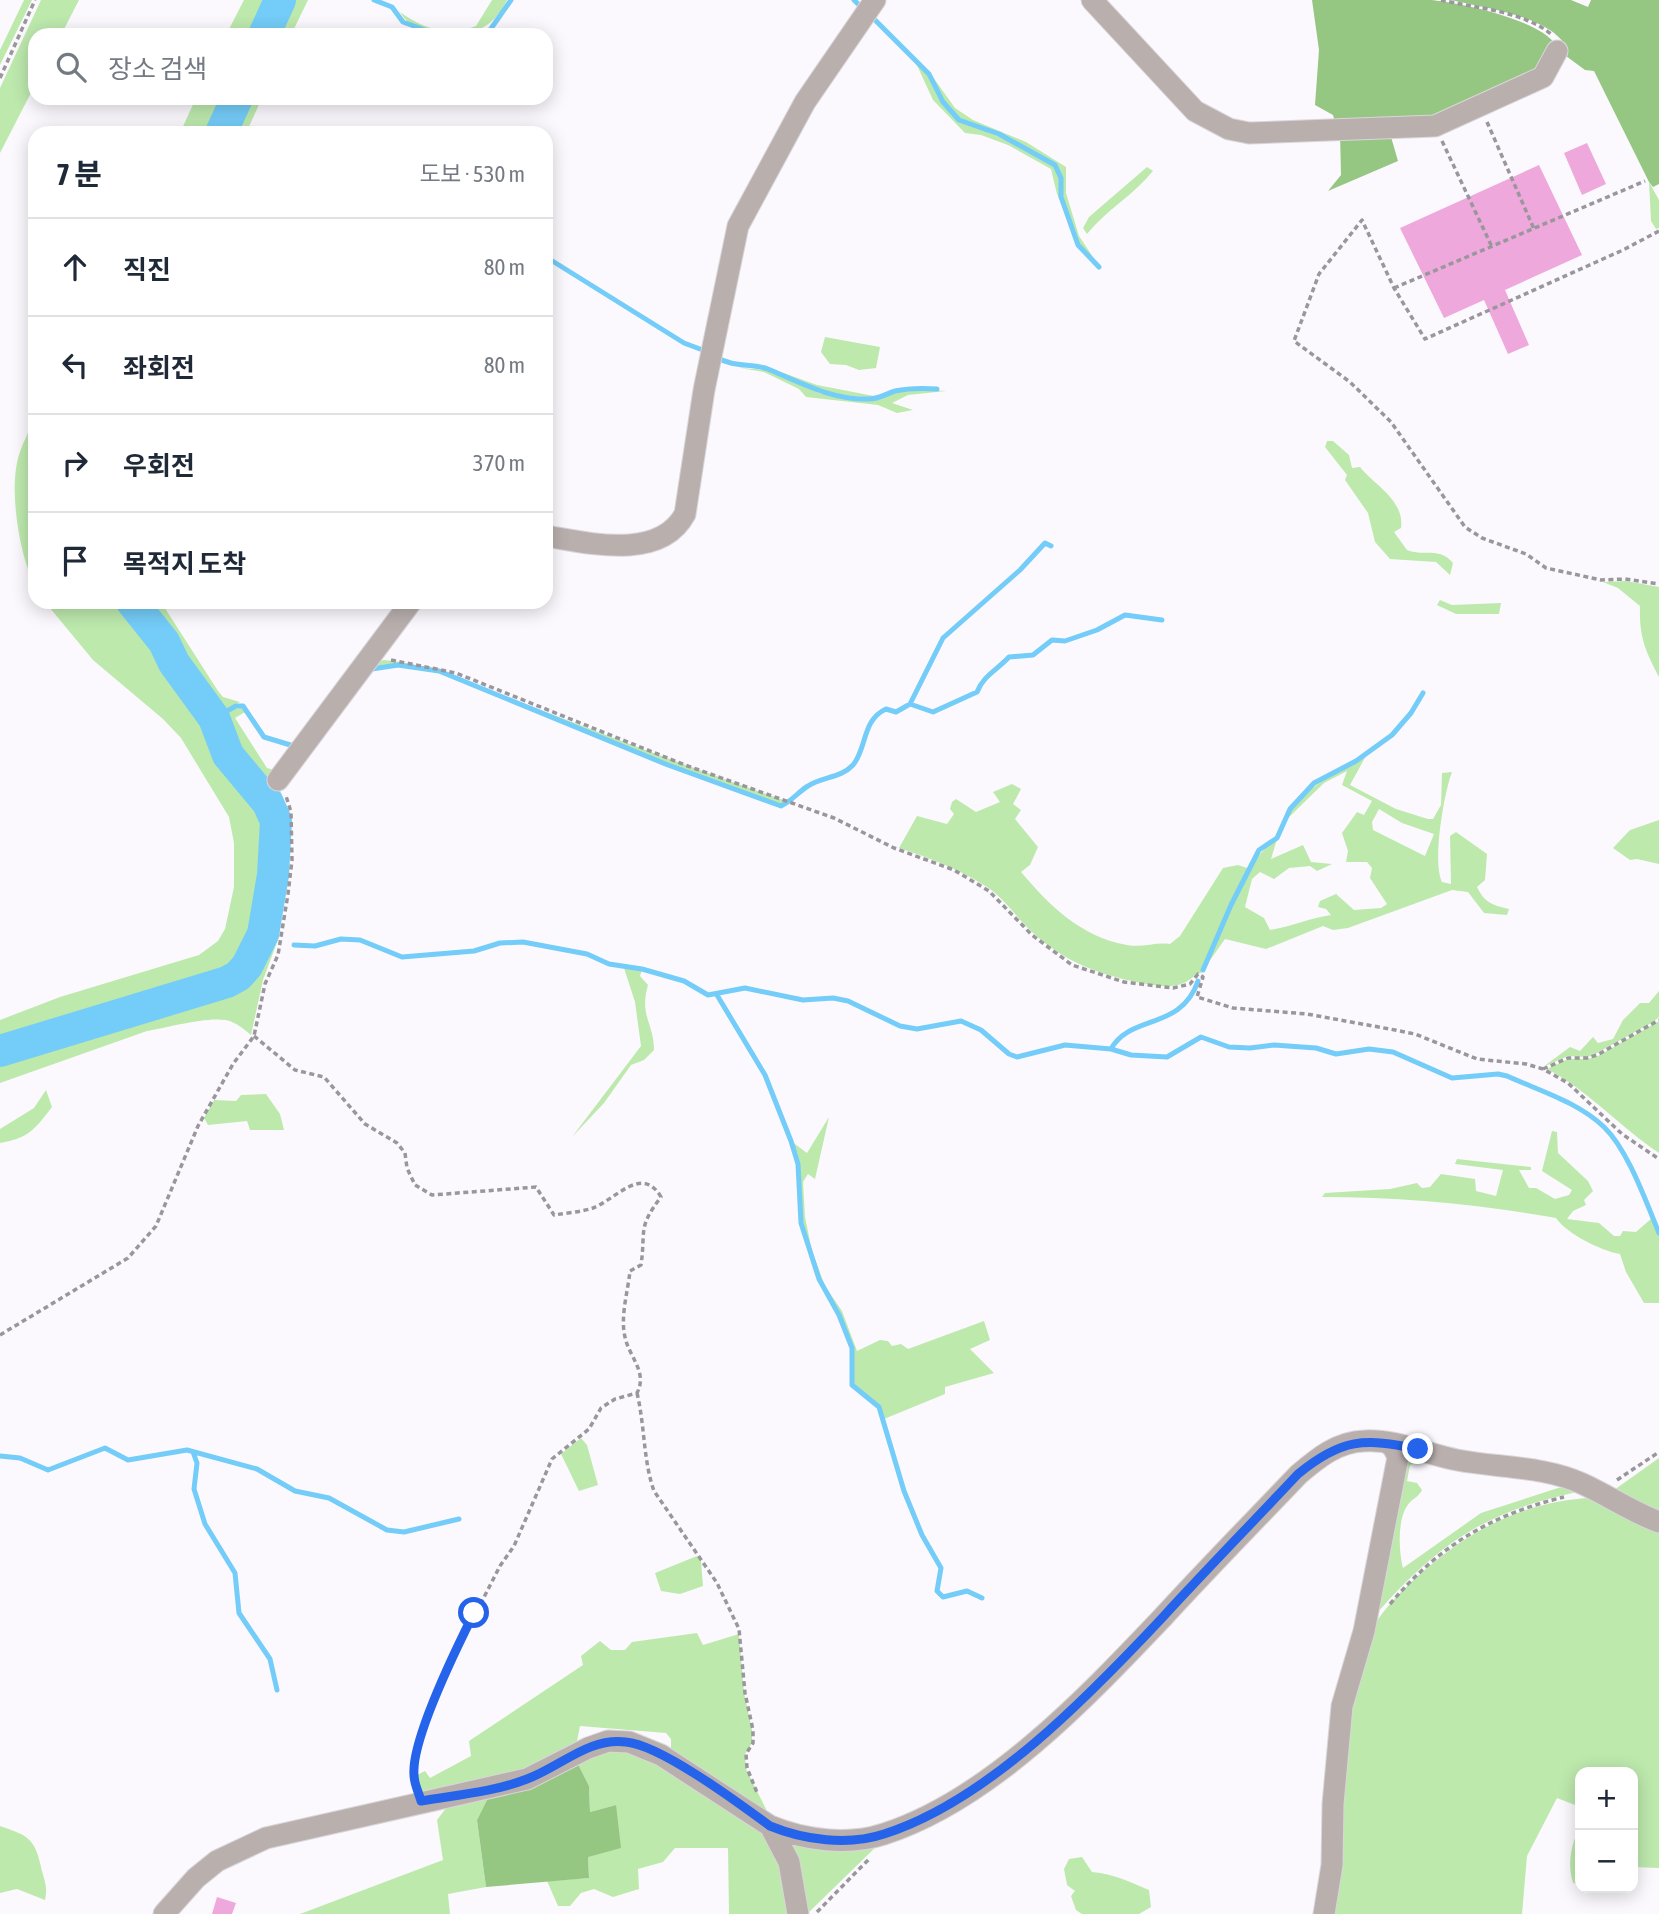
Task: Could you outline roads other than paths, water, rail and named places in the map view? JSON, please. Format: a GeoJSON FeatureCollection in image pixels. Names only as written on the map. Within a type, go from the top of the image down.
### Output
{"type":"FeatureCollection","features":[{"type":"Feature","properties":{"kind":"street"},"geometry":{"type":"LineString","coordinates":[[553,537],[631,545],[656,540],[681,522],[687,504],[704,390],[738,226],[805,102],[875,0]]}},
{"type":"Feature","properties":{"kind":"street"},"geometry":{"type":"LineString","coordinates":[[1092,0],[1195,111],[1229,129],[1249,133],[1435,126],[1543,77],[1557,51]]}},
{"type":"Feature","properties":{"kind":"street"},"geometry":{"type":"LineString","coordinates":[[278,780],[406,609]]}},
{"type":"Feature","properties":{"kind":"street"},"geometry":{"type":"LineString","coordinates":[[164,1914],[195,1878],[239,1850],[266,1838],[527,1779],[588,1748],[608,1741],[629,1742],[661,1755],[770,1826],[813,1838],[850,1839],[882,1835],[918,1821],[973,1787],[1061,1721],[1114,1670],[1298,1474],[1322,1454],[1341,1445],[1363,1441],[1386,1442],[1457,1460],[1556,1475],[1597,1492],[1631,1512],[1659,1522]]}},
{"type":"Feature","properties":{"kind":"street"},"geometry":{"type":"LineString","coordinates":[[1324,1914],[1332,1865],[1333,1804],[1342,1706],[1364,1631],[1398,1457],[1393,1447],[1386,1442]]}},
{"type":"Feature","properties":{"kind":"street"},"geometry":{"type":"LineString","coordinates":[[770,1826],[789,1862],[798,1914]]}},
{"type":"Feature","properties":{"kind":"waterway"},"geometry":{"type":"LineString","coordinates":[[267,28],[280,0]]}},
{"type":"Feature","properties":{"kind":"waterway"},"geometry":{"type":"LineString","coordinates":[[374,0],[392,7],[403,22],[419,28]]}},
{"type":"Feature","properties":{"kind":"waterway"},"geometry":{"type":"LineString","coordinates":[[491,28],[511,0]]}},
{"type":"Feature","properties":{"kind":"waterway"},"geometry":{"type":"LineString","coordinates":[[854,0],[863,9]]}},
{"type":"Feature","properties":{"kind":"waterway"},"geometry":{"type":"LineString","coordinates":[[870,15],[929,74],[943,102],[959,120],[999,134],[1055,165],[1061,178],[1061,197],[1078,245],[1099,267]]}},
{"type":"Feature","properties":{"kind":"waterway"},"geometry":{"type":"LineString","coordinates":[[224,126],[234,105]]}},
{"type":"Feature","properties":{"kind":"waterway"},"geometry":{"type":"LineString","coordinates":[[553,261],[684,343],[708,352]]}},
{"type":"Feature","properties":{"kind":"waterway"},"geometry":{"type":"LineString","coordinates":[[716,357],[729,363],[768,369],[817,390],[855,399],[873,399],[895,391],[916,388],[937,389]]}},
{"type":"Feature","properties":{"kind":"waterway"},"geometry":{"type":"LineString","coordinates":[[910,704],[943,638],[1020,570],[1045,543],[1051,546]]}},
{"type":"Feature","properties":{"kind":"waterway"},"geometry":{"type":"LineString","coordinates":[[0,1051],[227,982],[238,976],[247,966],[263,934],[273,875],[276,821],[268,803],[228,755],[214,718],[174,663],[164,642],[138,609]]}},
{"type":"Feature","properties":{"kind":"waterway"},"geometry":{"type":"LineString","coordinates":[[372,669],[398,665],[439,671],[668,765],[781,806],[808,786],[843,772],[853,765],[873,720],[886,709],[896,712],[910,704],[933,712],[977,692],[987,677],[1009,657],[1033,655],[1052,640],[1065,641],[1097,630],[1125,615],[1162,620]]}},
{"type":"Feature","properties":{"kind":"waterway"},"geometry":{"type":"LineString","coordinates":[[1203,970],[1231,905],[1259,850],[1277,838],[1290,809],[1314,783],[1356,761],[1392,735],[1411,713],[1423,693]]}},
{"type":"Feature","properties":{"kind":"waterway"},"geometry":{"type":"LineString","coordinates":[[214,718],[236,706],[243,706],[264,737],[297,747]]}},
{"type":"Feature","properties":{"kind":"waterway"},"geometry":{"type":"LineString","coordinates":[[263,934],[272,936]]}},
{"type":"Feature","properties":{"kind":"waterway"},"geometry":{"type":"LineString","coordinates":[[294,945],[315,946],[341,939],[360,940],[402,957],[474,951],[500,943],[523,942],[587,954],[609,964],[642,969],[684,981],[708,995],[745,988],[803,1000],[833,998],[848,1001],[900,1026],[917,1029],[961,1021],[981,1030],[1009,1054],[1017,1057],[1065,1045],[1111,1049],[1131,1055],[1167,1057],[1201,1037],[1229,1047],[1274,1045],[1316,1048],[1336,1054],[1369,1049],[1393,1052],[1452,1078],[1498,1074],[1571,1104],[1604,1127],[1629,1162],[1659,1233]]}},
{"type":"Feature","properties":{"kind":"waterway"},"geometry":{"type":"LineString","coordinates":[[1111,1049],[1119,1038],[1130,1031],[1180,1008],[1190,997],[1198,981]]}},
{"type":"Feature","properties":{"kind":"waterway"},"geometry":{"type":"LineString","coordinates":[[717,995],[765,1075],[791,1141],[798,1164],[801,1223],[819,1279],[839,1315],[852,1348],[852,1385],[879,1407],[904,1491],[922,1535],[941,1568],[937,1591],[943,1597],[967,1591],[982,1598]]}},
{"type":"Feature","properties":{"kind":"waterway"},"geometry":{"type":"LineString","coordinates":[[0,1456],[20,1458],[48,1470],[105,1448],[128,1460],[187,1450],[257,1469],[295,1491],[329,1498],[387,1530],[404,1532],[459,1519]]}},
{"type":"Feature","properties":{"kind":"waterway"},"geometry":{"type":"LineString","coordinates":[[193,1452],[197,1463],[194,1489],[205,1524],[235,1573],[239,1613],[270,1659],[277,1690]]}}]}
